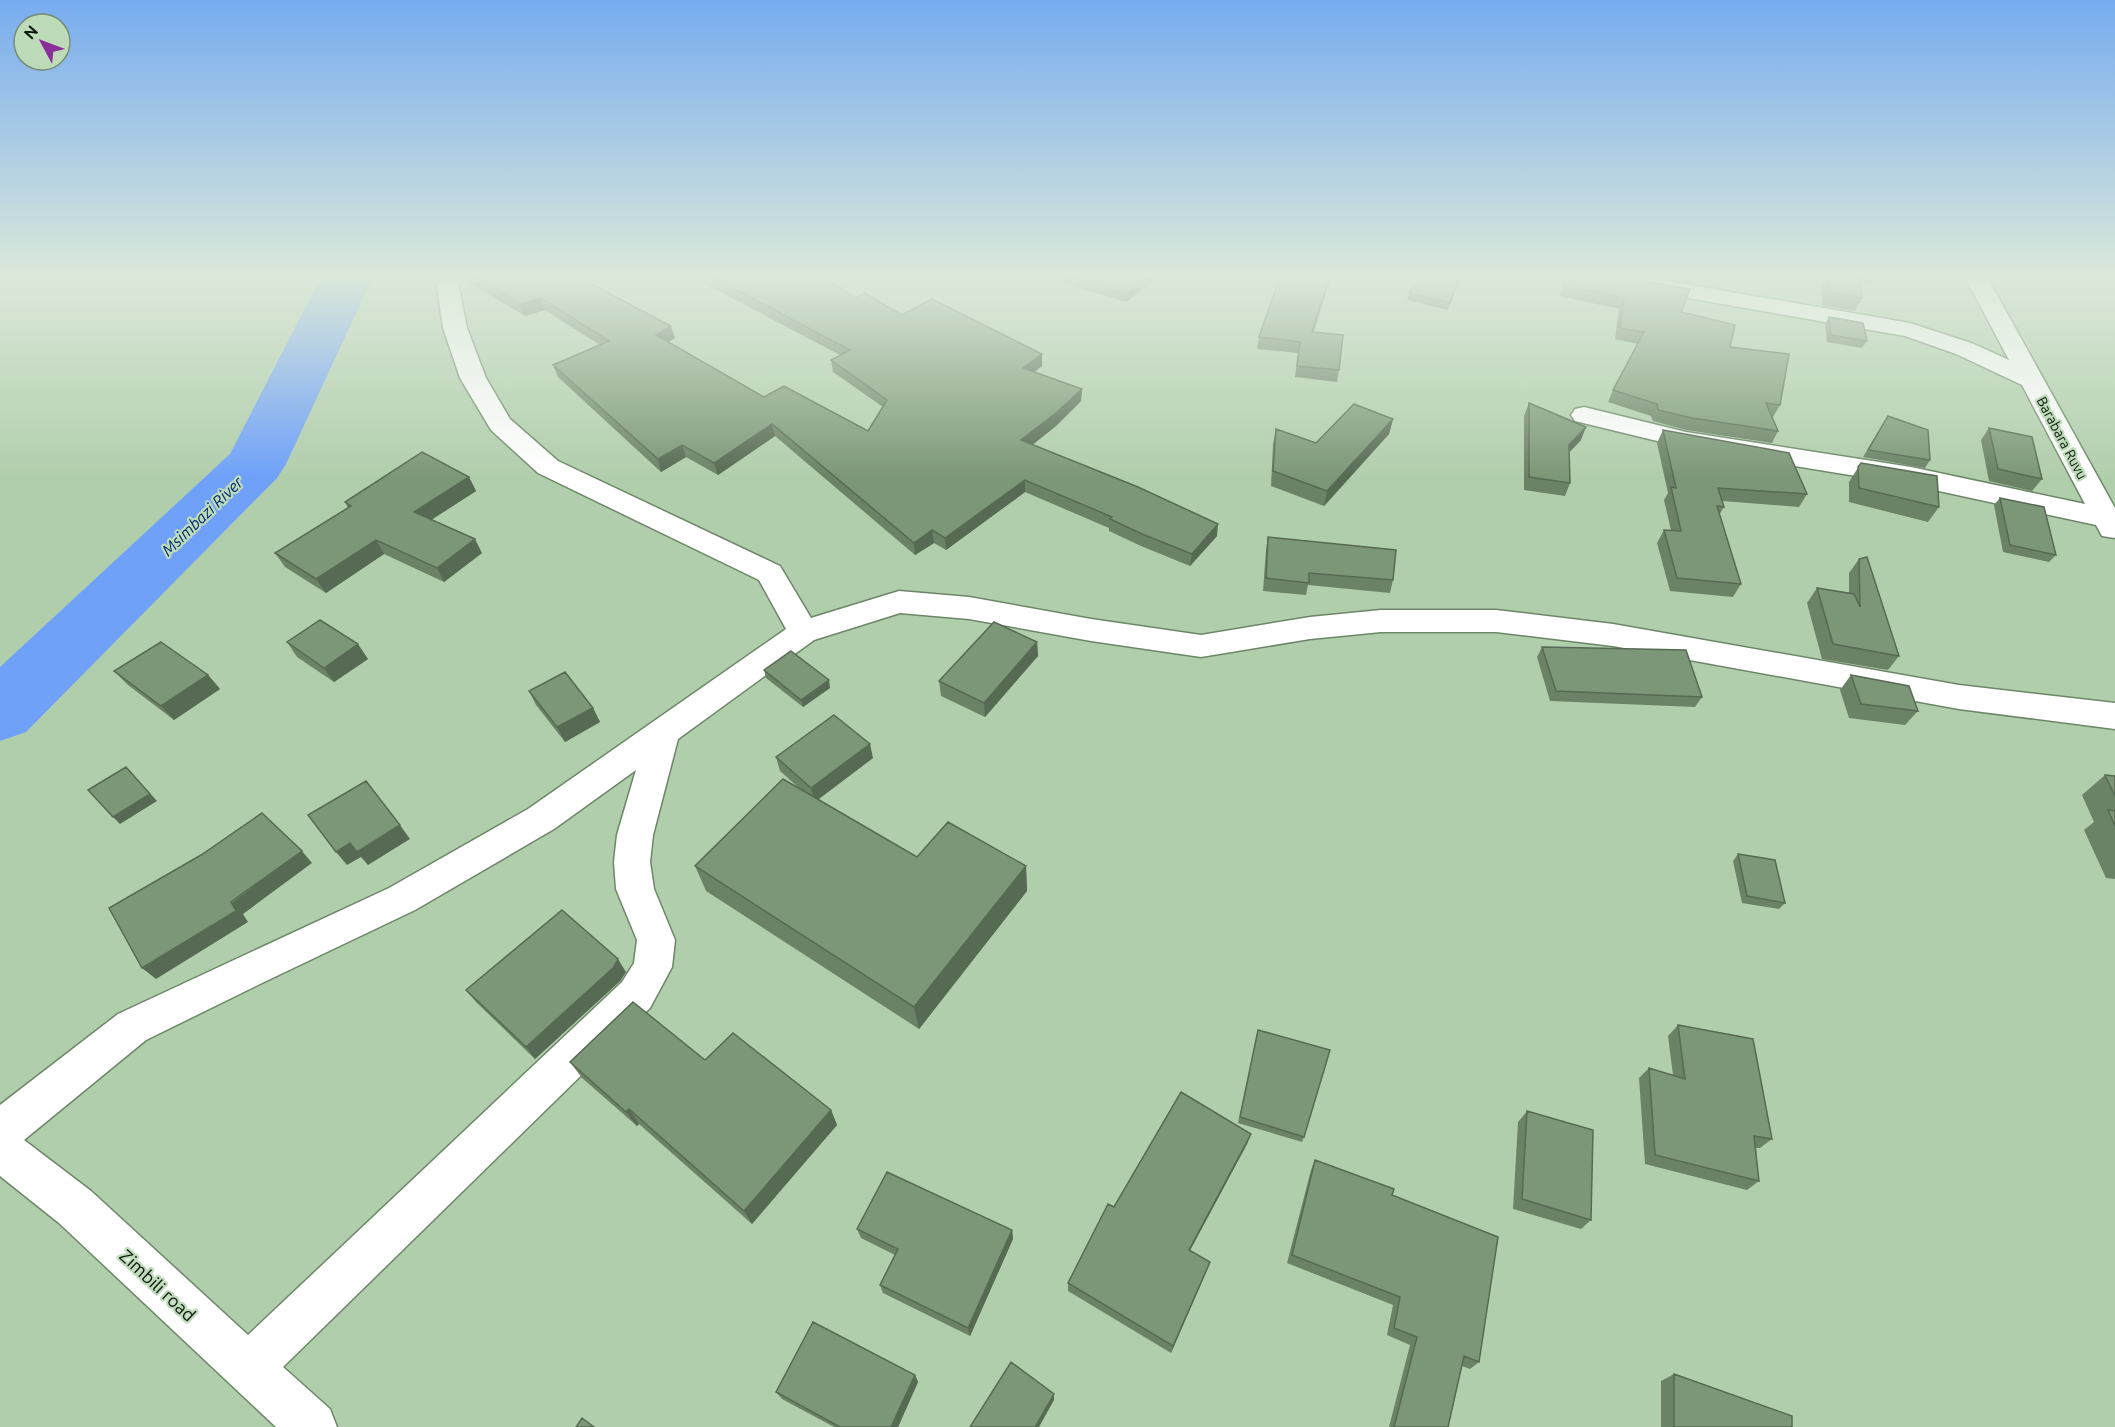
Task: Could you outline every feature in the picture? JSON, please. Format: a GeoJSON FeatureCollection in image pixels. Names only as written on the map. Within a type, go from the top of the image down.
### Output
{"type":"FeatureCollection","features":[{"type":"Feature","properties":{"kind":"street"},"geometry":{"type":"LineString","coordinates":[[461,344],[473,378],[500,424],[548,467],[770,573],[803,632]]}},
{"type":"Feature","properties":{"kind":"street"},"geometry":{"type":"LineString","coordinates":[[1949,344],[2031,380]]}},
{"type":"Feature","properties":{"kind":"street","name":"Barabara Ruvu"},"geometry":{"type":"LineString","coordinates":[[2012,344],[2110,526]]}},
{"type":"Feature","properties":{"kind":"street"},"geometry":{"type":"LineString","coordinates":[[1584,415],[1686,440],[1911,476],[2110,526]]}},
{"type":"Feature","properties":{"kind":"street"},"geometry":{"type":"LineString","coordinates":[[0,1132],[132,1027],[248,970],[402,899],[541,819],[803,632],[899,602],[969,608],[1091,630],[1201,645],[1310,628],[1381,621],[1496,621],[1613,635],[1959,697],[2115,717]]}},
{"type":"Feature","properties":{"kind":"street"},"geometry":{"type":"LineString","coordinates":[[247,1369],[636,995],[653,968],[656,940],[635,889],[632,862],[635,835],[663,732]]}},
{"type":"Feature","properties":{"kind":"street","name":"Zimbili road"},"geometry":{"type":"LineString","coordinates":[[0,1148],[75,1207],[312,1427]]}},
{"type":"Feature","properties":{"kind":"building"},"geometry":{"type":"Polygon","coordinates":[[[603,344],[671,344],[764,397],[784,386],[868,431],[887,400],[831,360],[850,350],[838,344],[1021,344],[1042,354],[1023,368],[1082,389],[1021,440],[1138,487],[1218,524],[1192,554],[1142,534],[1110,519],[1112,517],[1025,480],[945,538],[932,530],[914,543],[772,424],[714,463],[682,445],[658,459],[553,365],[603,344]]]}},
{"type":"Feature","properties":{"kind":"building"},"geometry":{"type":"Polygon","coordinates":[[[1300,344],[1342,344],[1339,370],[1297,366],[1300,344]]]}},
{"type":"Feature","properties":{"kind":"building"},"geometry":{"type":"Polygon","coordinates":[[[1638,344],[1731,344],[1730,347],[1789,354],[1780,405],[1766,403],[1778,431],[1692,418],[1658,410],[1657,404],[1613,390],[1638,344]]]}},
{"type":"Feature","properties":{"kind":"building"},"geometry":{"type":"Polygon","coordinates":[[[1529,403],[1586,427],[1569,445],[1570,483],[1529,477],[1529,403]]]}},
{"type":"Feature","properties":{"kind":"building"},"geometry":{"type":"Polygon","coordinates":[[[1354,404],[1393,419],[1327,491],[1273,471],[1276,429],[1316,443],[1354,404]]]}},
{"type":"Feature","properties":{"kind":"building"},"geometry":{"type":"Polygon","coordinates":[[[1888,416],[1928,430],[1930,460],[1868,450],[1888,416]]]}},
{"type":"Feature","properties":{"kind":"building"},"geometry":{"type":"Polygon","coordinates":[[[1989,428],[2032,437],[2042,479],[1998,469],[1989,428]]]}},
{"type":"Feature","properties":{"kind":"building"},"geometry":{"type":"Polygon","coordinates":[[[1663,430],[1789,453],[1807,494],[1718,488],[1724,507],[1717,506],[1741,584],[1677,578],[1664,530],[1681,531],[1671,487],[1676,488],[1663,430]]]}},
{"type":"Feature","properties":{"kind":"building"},"geometry":{"type":"Polygon","coordinates":[[[422,452],[469,477],[414,512],[475,539],[437,568],[376,540],[316,579],[275,553],[351,506],[345,502],[422,452]]]}},
{"type":"Feature","properties":{"kind":"building"},"geometry":{"type":"Polygon","coordinates":[[[1861,463],[1937,476],[1939,507],[1859,488],[1858,467],[1861,463]]]}},
{"type":"Feature","properties":{"kind":"building"},"geometry":{"type":"Polygon","coordinates":[[[2000,498],[2044,507],[2056,555],[2010,545],[2000,498]]]}},
{"type":"Feature","properties":{"kind":"building"},"geometry":{"type":"Polygon","coordinates":[[[1268,537],[1396,550],[1393,580],[1309,573],[1309,583],[1266,578],[1268,537]]]}},
{"type":"Feature","properties":{"kind":"building"},"geometry":{"type":"Polygon","coordinates":[[[1867,557],[1899,656],[1833,644],[1817,588],[1854,594],[1860,607],[1859,559],[1867,557]]]}},
{"type":"Feature","properties":{"kind":"building"},"geometry":{"type":"Polygon","coordinates":[[[320,620],[358,644],[324,668],[287,642],[320,620]]]}},
{"type":"Feature","properties":{"kind":"building"},"geometry":{"type":"Polygon","coordinates":[[[994,622],[1037,642],[984,703],[939,681],[994,622]]]}},
{"type":"Feature","properties":{"kind":"building"},"geometry":{"type":"Polygon","coordinates":[[[161,642],[208,675],[161,706],[114,671],[161,642]]]}},
{"type":"Feature","properties":{"kind":"building"},"geometry":{"type":"Polygon","coordinates":[[[1542,647],[1686,650],[1702,697],[1556,691],[1542,647]]]}},
{"type":"Feature","properties":{"kind":"building"},"geometry":{"type":"Polygon","coordinates":[[[791,651],[829,680],[801,700],[764,670],[791,651]]]}},
{"type":"Feature","properties":{"kind":"building"},"geometry":{"type":"Polygon","coordinates":[[[565,672],[593,708],[557,727],[529,691],[565,672]]]}},
{"type":"Feature","properties":{"kind":"building"},"geometry":{"type":"Polygon","coordinates":[[[1851,675],[1909,686],[1918,711],[1861,704],[1851,675]]]}},
{"type":"Feature","properties":{"kind":"building"},"geometry":{"type":"Polygon","coordinates":[[[834,715],[870,744],[811,788],[776,757],[834,715]]]}},
{"type":"Feature","properties":{"kind":"building"},"geometry":{"type":"Polygon","coordinates":[[[126,767],[150,794],[113,817],[88,790],[126,767]]]}},
{"type":"Feature","properties":{"kind":"building"},"geometry":{"type":"Polygon","coordinates":[[[2105,775],[2115,776],[2115,796],[2105,775]]]}},
{"type":"Feature","properties":{"kind":"building"},"geometry":{"type":"Polygon","coordinates":[[[783,779],[917,857],[948,822],[1026,866],[914,1007],[695,866],[783,779]]]}},
{"type":"Feature","properties":{"kind":"building"},"geometry":{"type":"Polygon","coordinates":[[[366,781],[400,825],[357,852],[350,843],[336,852],[308,815],[366,781]]]}},
{"type":"Feature","properties":{"kind":"building"},"geometry":{"type":"Polygon","coordinates":[[[2108,810],[2115,811],[2115,826],[2108,810]]]}},
{"type":"Feature","properties":{"kind":"building"},"geometry":{"type":"Polygon","coordinates":[[[262,813],[302,851],[231,902],[236,911],[142,968],[109,908],[201,855],[262,813]]]}},
{"type":"Feature","properties":{"kind":"building"},"geometry":{"type":"Polygon","coordinates":[[[1738,854],[1775,860],[1785,903],[1747,896],[1738,854]]]}},
{"type":"Feature","properties":{"kind":"building"},"geometry":{"type":"Polygon","coordinates":[[[562,910],[618,959],[613,968],[526,1047],[466,990],[562,910]]]}},
{"type":"Feature","properties":{"kind":"building"},"geometry":{"type":"Polygon","coordinates":[[[633,1002],[705,1060],[733,1033],[831,1110],[744,1211],[629,1109],[626,1112],[570,1062],[633,1002]]]}},
{"type":"Feature","properties":{"kind":"building"},"geometry":{"type":"Polygon","coordinates":[[[1678,1025],[1753,1039],[1772,1139],[1754,1136],[1759,1181],[1655,1155],[1649,1068],[1685,1079],[1678,1025]]]}},
{"type":"Feature","properties":{"kind":"building"},"geometry":{"type":"Polygon","coordinates":[[[1258,1030],[1330,1050],[1304,1137],[1240,1117],[1258,1030]]]}},
{"type":"Feature","properties":{"kind":"building"},"geometry":{"type":"Polygon","coordinates":[[[1181,1092],[1251,1134],[1189,1250],[1210,1262],[1173,1346],[1068,1283],[1108,1204],[1114,1207],[1181,1092]]]}},
{"type":"Feature","properties":{"kind":"building"},"geometry":{"type":"Polygon","coordinates":[[[1527,1111],[1593,1130],[1591,1220],[1522,1199],[1527,1111]]]}},
{"type":"Feature","properties":{"kind":"building"},"geometry":{"type":"Polygon","coordinates":[[[1315,1160],[1394,1189],[1392,1195],[1498,1237],[1479,1362],[1464,1356],[1448,1427],[1394,1427],[1417,1337],[1394,1328],[1400,1297],[1292,1255],[1315,1160]]]}},
{"type":"Feature","properties":{"kind":"building"},"geometry":{"type":"Polygon","coordinates":[[[887,1172],[1012,1230],[968,1328],[880,1285],[898,1249],[857,1229],[887,1172]]]}},
{"type":"Feature","properties":{"kind":"building"},"geometry":{"type":"Polygon","coordinates":[[[813,1322],[915,1375],[891,1427],[840,1427],[776,1392],[813,1322]]]}},
{"type":"Feature","properties":{"kind":"building"},"geometry":{"type":"Polygon","coordinates":[[[1011,1362],[1054,1394],[1035,1427],[970,1427],[1011,1362]]]}},
{"type":"Feature","properties":{"kind":"building"},"geometry":{"type":"Polygon","coordinates":[[[1674,1374],[1792,1416],[1792,1427],[1674,1427],[1674,1374]]]}},
{"type":"Feature","properties":{"kind":"building"},"geometry":{"type":"Polygon","coordinates":[[[582,1418],[594,1427],[576,1427],[582,1418]]]}},
{"type":"Feature","properties":{"kind":"waterway","name":"Msimbazi River"},"geometry":{"type":"LineString","coordinates":[[0,712],[255,464],[314,344]]}}]}
